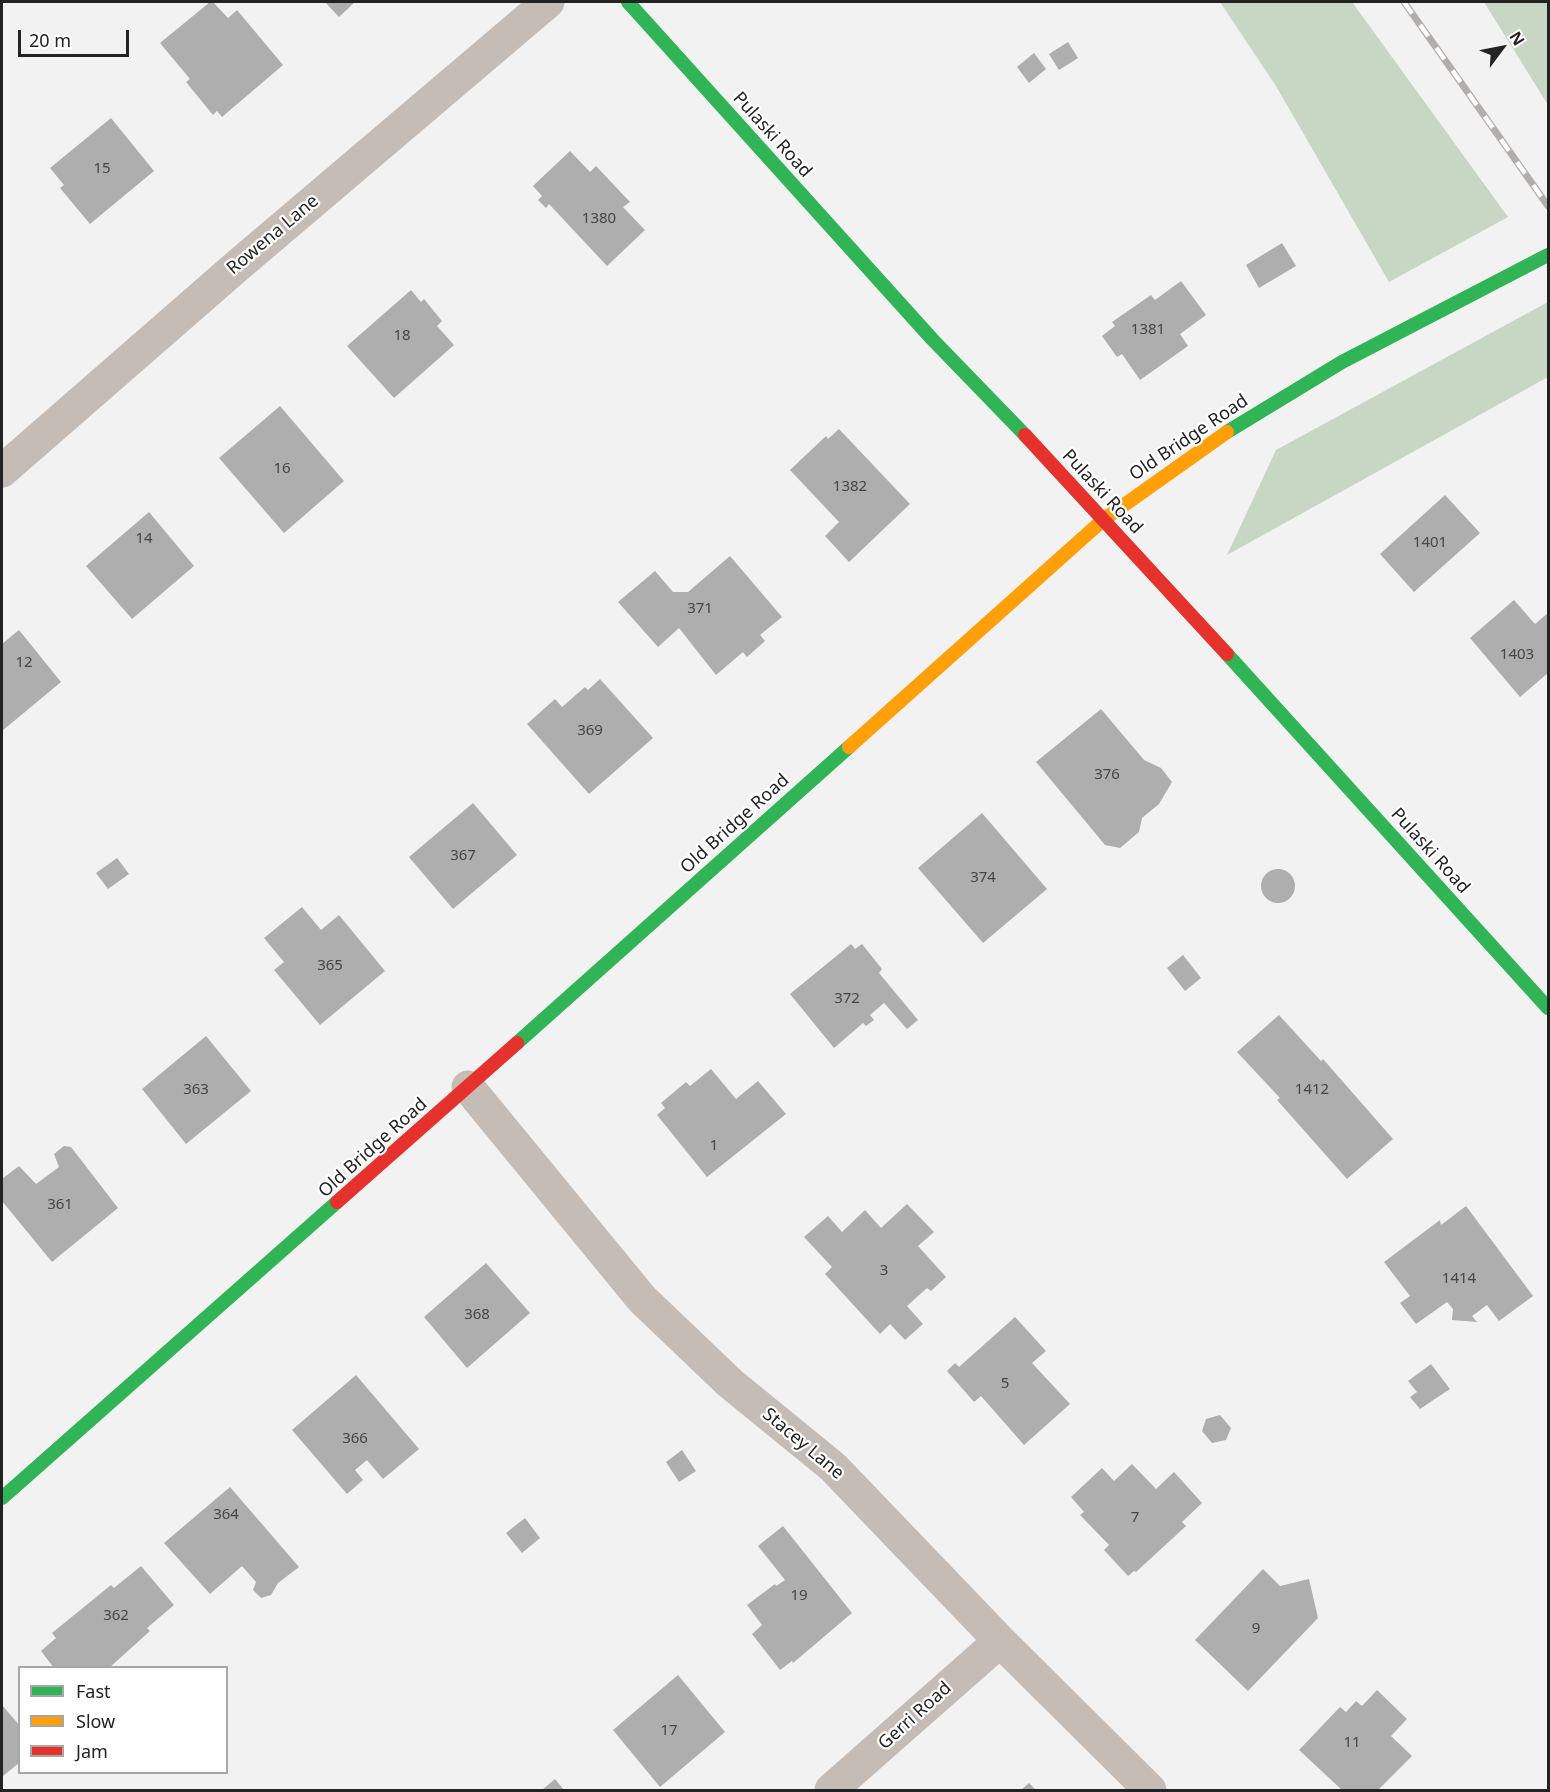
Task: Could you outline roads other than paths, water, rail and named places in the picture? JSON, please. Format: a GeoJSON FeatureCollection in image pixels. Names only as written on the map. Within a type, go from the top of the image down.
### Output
{"type":"FeatureCollection","features":[{"type":"Feature","properties":{"kind":"street","name":"Rowena Lane"},"geometry":{"type":"LineString","coordinates":[[2,471],[236,267],[548,2]]}},
{"type":"Feature","properties":{"kind":"street","name":"Pulaski Road"},"geometry":{"type":"LineString","coordinates":[[628,2],[932,339],[1103,520],[1548,1008]]}},
{"type":"Feature","properties":{"kind":"street","name":"Old Bridge Road"},"geometry":{"type":"LineString","coordinates":[[2,1498],[468,1087],[1103,520],[1155,479],[1243,421],[1344,361],[1548,255]]}},
{"type":"Feature","properties":{"kind":"street","name":"Stacey Lane"},"geometry":{"type":"LineString","coordinates":[[468,1087],[642,1299],[730,1383],[833,1467],[1000,1641],[1150,1791]]}},
{"type":"Feature","properties":{"kind":"street","name":"Gerri Road"},"geometry":{"type":"LineString","coordinates":[[831,1791],[1000,1641]]}},
{"type":"Feature","properties":{"kind":"railway"},"geometry":{"type":"LineString","coordinates":[[1404,2],[1548,206]]}}]}
